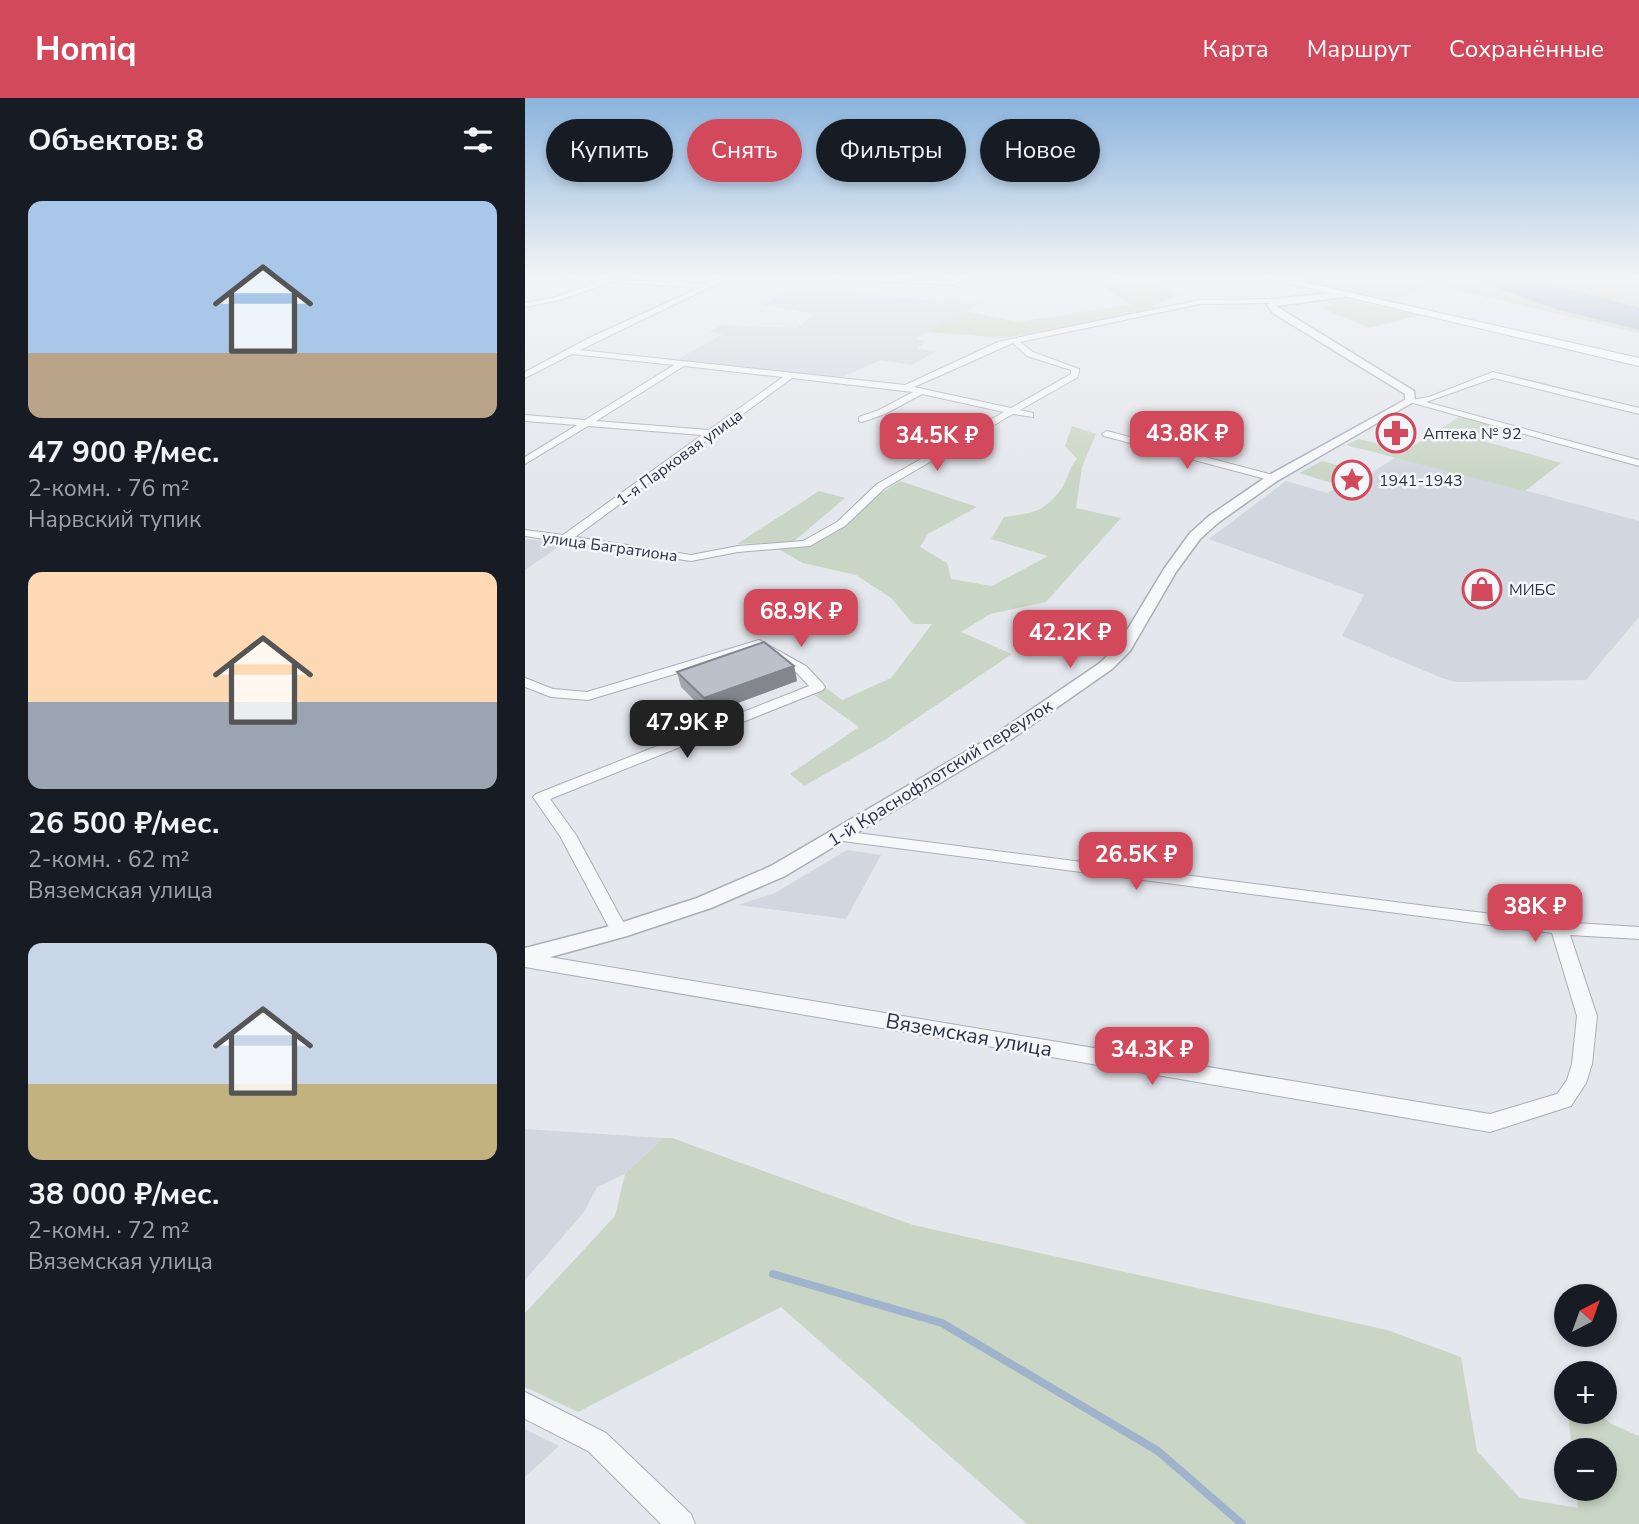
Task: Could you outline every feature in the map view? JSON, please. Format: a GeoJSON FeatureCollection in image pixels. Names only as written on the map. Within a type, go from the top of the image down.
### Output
{"type":"FeatureCollection","features":[{"type":"Feature","properties":{"kind":"main road"},"geometry":{"type":"LineString","coordinates":[[1555,343],[1639,362]]}},
{"type":"Feature","properties":{"kind":"street"},"geometry":{"type":"LineString","coordinates":[[525,375],[589,343]]}},
{"type":"Feature","properties":{"kind":"street"},"geometry":{"type":"LineString","coordinates":[[906,388],[1011,343]]}},
{"type":"Feature","properties":{"kind":"street","name":"улица Багратиона"},"geometry":{"type":"LineString","coordinates":[[525,533],[691,558],[738,550],[806,544],[841,524],[881,486],[1075,375],[1075,369],[1030,354],[1017,343]]}},
{"type":"Feature","properties":{"kind":"street"},"geometry":{"type":"LineString","coordinates":[[1329,343],[1411,393],[1410,401]]}},
{"type":"Feature","properties":{"kind":"street"},"geometry":{"type":"LineString","coordinates":[[571,351],[906,388],[1030,415]]}},
{"type":"Feature","properties":{"kind":"street"},"geometry":{"type":"LineString","coordinates":[[525,461],[683,363]]}},
{"type":"Feature","properties":{"kind":"street","name":"1-я Парковая улица"},"geometry":{"type":"LineString","coordinates":[[565,539],[792,374]]}},
{"type":"Feature","properties":{"kind":"street"},"geometry":{"type":"LineString","coordinates":[[1410,401],[1430,399],[1493,375],[1639,411]]}},
{"type":"Feature","properties":{"kind":"street"},"geometry":{"type":"LineString","coordinates":[[862,419],[882,412],[919,392]]}},
{"type":"Feature","properties":{"kind":"street"},"geometry":{"type":"LineString","coordinates":[[1410,401],[1639,463]]}},
{"type":"Feature","properties":{"kind":"street","name":"1-й Краснофлотский переулок"},"geometry":{"type":"LineString","coordinates":[[525,958],[704,903],[778,871],[997,741],[1106,666],[1124,648],[1168,572],[1195,536],[1214,519],[1273,478],[1410,401]]}},
{"type":"Feature","properties":{"kind":"street"},"geometry":{"type":"LineString","coordinates":[[525,418],[711,433]]}},
{"type":"Feature","properties":{"kind":"street"},"geometry":{"type":"LineString","coordinates":[[1107,434],[1273,478]]}},
{"type":"Feature","properties":{"kind":"street"},"geometry":{"type":"LineString","coordinates":[[525,682],[551,693],[588,696],[759,644],[801,669],[818,687],[541,797],[568,835],[619,931]]}},
{"type":"Feature","properties":{"kind":"street"},"geometry":{"type":"LineString","coordinates":[[841,835],[1559,928],[1639,933]]}},
{"type":"Feature","properties":{"kind":"street","name":"Вяземская улица"},"geometry":{"type":"LineString","coordinates":[[525,958],[1490,1122],[1564,1100],[1576,1083],[1582,1064],[1587,1016],[1559,928]]}},
{"type":"Feature","properties":{"kind":"street"},"geometry":{"type":"LineString","coordinates":[[525,1405],[597,1442],[681,1524]]}},
{"type":"Feature","properties":{"kind":"shaded area"},"geometry":{"type":"Polygon","coordinates":[[[708,343],[924,343],[917,349],[937,351],[912,365],[881,360],[842,377],[676,360],[708,343]]]}},
{"type":"Feature","properties":{"kind":"shaded area"},"geometry":{"type":"Polygon","coordinates":[[[1398,456],[1639,521],[1639,617],[1586,680],[1455,682],[1442,678],[1342,636],[1364,595],[1209,539],[1286,481],[1327,493],[1336,488],[1344,490],[1398,456]]]}},
{"type":"Feature","properties":{"kind":"shaded area"},"geometry":{"type":"Polygon","coordinates":[[[525,539],[564,543],[525,570],[525,539]]]}},
{"type":"Feature","properties":{"kind":"shaded area"},"geometry":{"type":"Polygon","coordinates":[[[847,850],[881,855],[846,919],[738,905],[775,893],[847,850]]]}},
{"type":"Feature","properties":{"kind":"shaded area"},"geometry":{"type":"Polygon","coordinates":[[[525,1129],[663,1138],[625,1174],[597,1187],[584,1212],[525,1280],[525,1129]]]}},
{"type":"Feature","properties":{"kind":"shaded area"},"geometry":{"type":"Polygon","coordinates":[[[525,1429],[559,1446],[525,1477],[525,1429]]]}},
{"type":"Feature","properties":{"kind":"green space"},"geometry":{"type":"Polygon","coordinates":[[[1461,416],[1492,424],[1473,438],[1561,463],[1525,491],[1346,445],[1359,439],[1396,448],[1410,448],[1461,416]]]}},
{"type":"Feature","properties":{"kind":"green space"},"geometry":{"type":"Polygon","coordinates":[[[1072,426],[1096,434],[1082,467],[1076,508],[1121,518],[1046,602],[990,614],[961,632],[1012,654],[883,741],[804,786],[790,774],[859,727],[813,694],[826,688],[842,700],[891,678],[932,624],[913,624],[891,598],[856,575],[803,563],[780,550],[757,550],[806,545],[842,528],[866,503],[900,481],[977,507],[928,534],[920,547],[947,563],[951,579],[992,586],[1048,556],[991,539],[1004,517],[1043,507],[1062,488],[1077,459],[1065,446],[1072,426]]]}},
{"type":"Feature","properties":{"kind":"green space"},"geometry":{"type":"Polygon","coordinates":[[[1322,461],[1370,474],[1348,488],[1299,473],[1322,461]]]}},
{"type":"Feature","properties":{"kind":"green space"},"geometry":{"type":"Polygon","coordinates":[[[819,491],[845,498],[793,542],[737,544],[819,491]]]}},
{"type":"Feature","properties":{"kind":"green space"},"geometry":{"type":"Polygon","coordinates":[[[663,1138],[672,1138],[913,1225],[1387,1330],[1461,1357],[1477,1451],[1520,1498],[1578,1508],[1577,1501],[1617,1501],[1617,1438],[1571,1438],[1569,1424],[1611,1424],[1639,1436],[1639,1524],[1027,1524],[781,1307],[578,1412],[525,1387],[525,1313],[615,1216],[625,1174],[663,1138]]]}},
{"type":"Feature","properties":{"kind":"building"},"geometry":{"type":"Polygon","coordinates":[[[764,642],[794,666],[704,698],[677,672],[764,642]]]}},
{"type":"Feature","properties":{"kind":"waterway"},"geometry":{"type":"LineString","coordinates":[[773,1274],[942,1323],[1158,1451],[1242,1524]]}},
{"type":"Feature","properties":{"kind":"place","name":"Аптека № 92"},"geometry":{"type":"Point","coordinates":[1396,433]}},
{"type":"Feature","properties":{"kind":"place","name":"1941-1943"},"geometry":{"type":"Point","coordinates":[1352,480]}},
{"type":"Feature","properties":{"kind":"place","name":"МИБС"},"geometry":{"type":"Point","coordinates":[1482,589]}}]}
